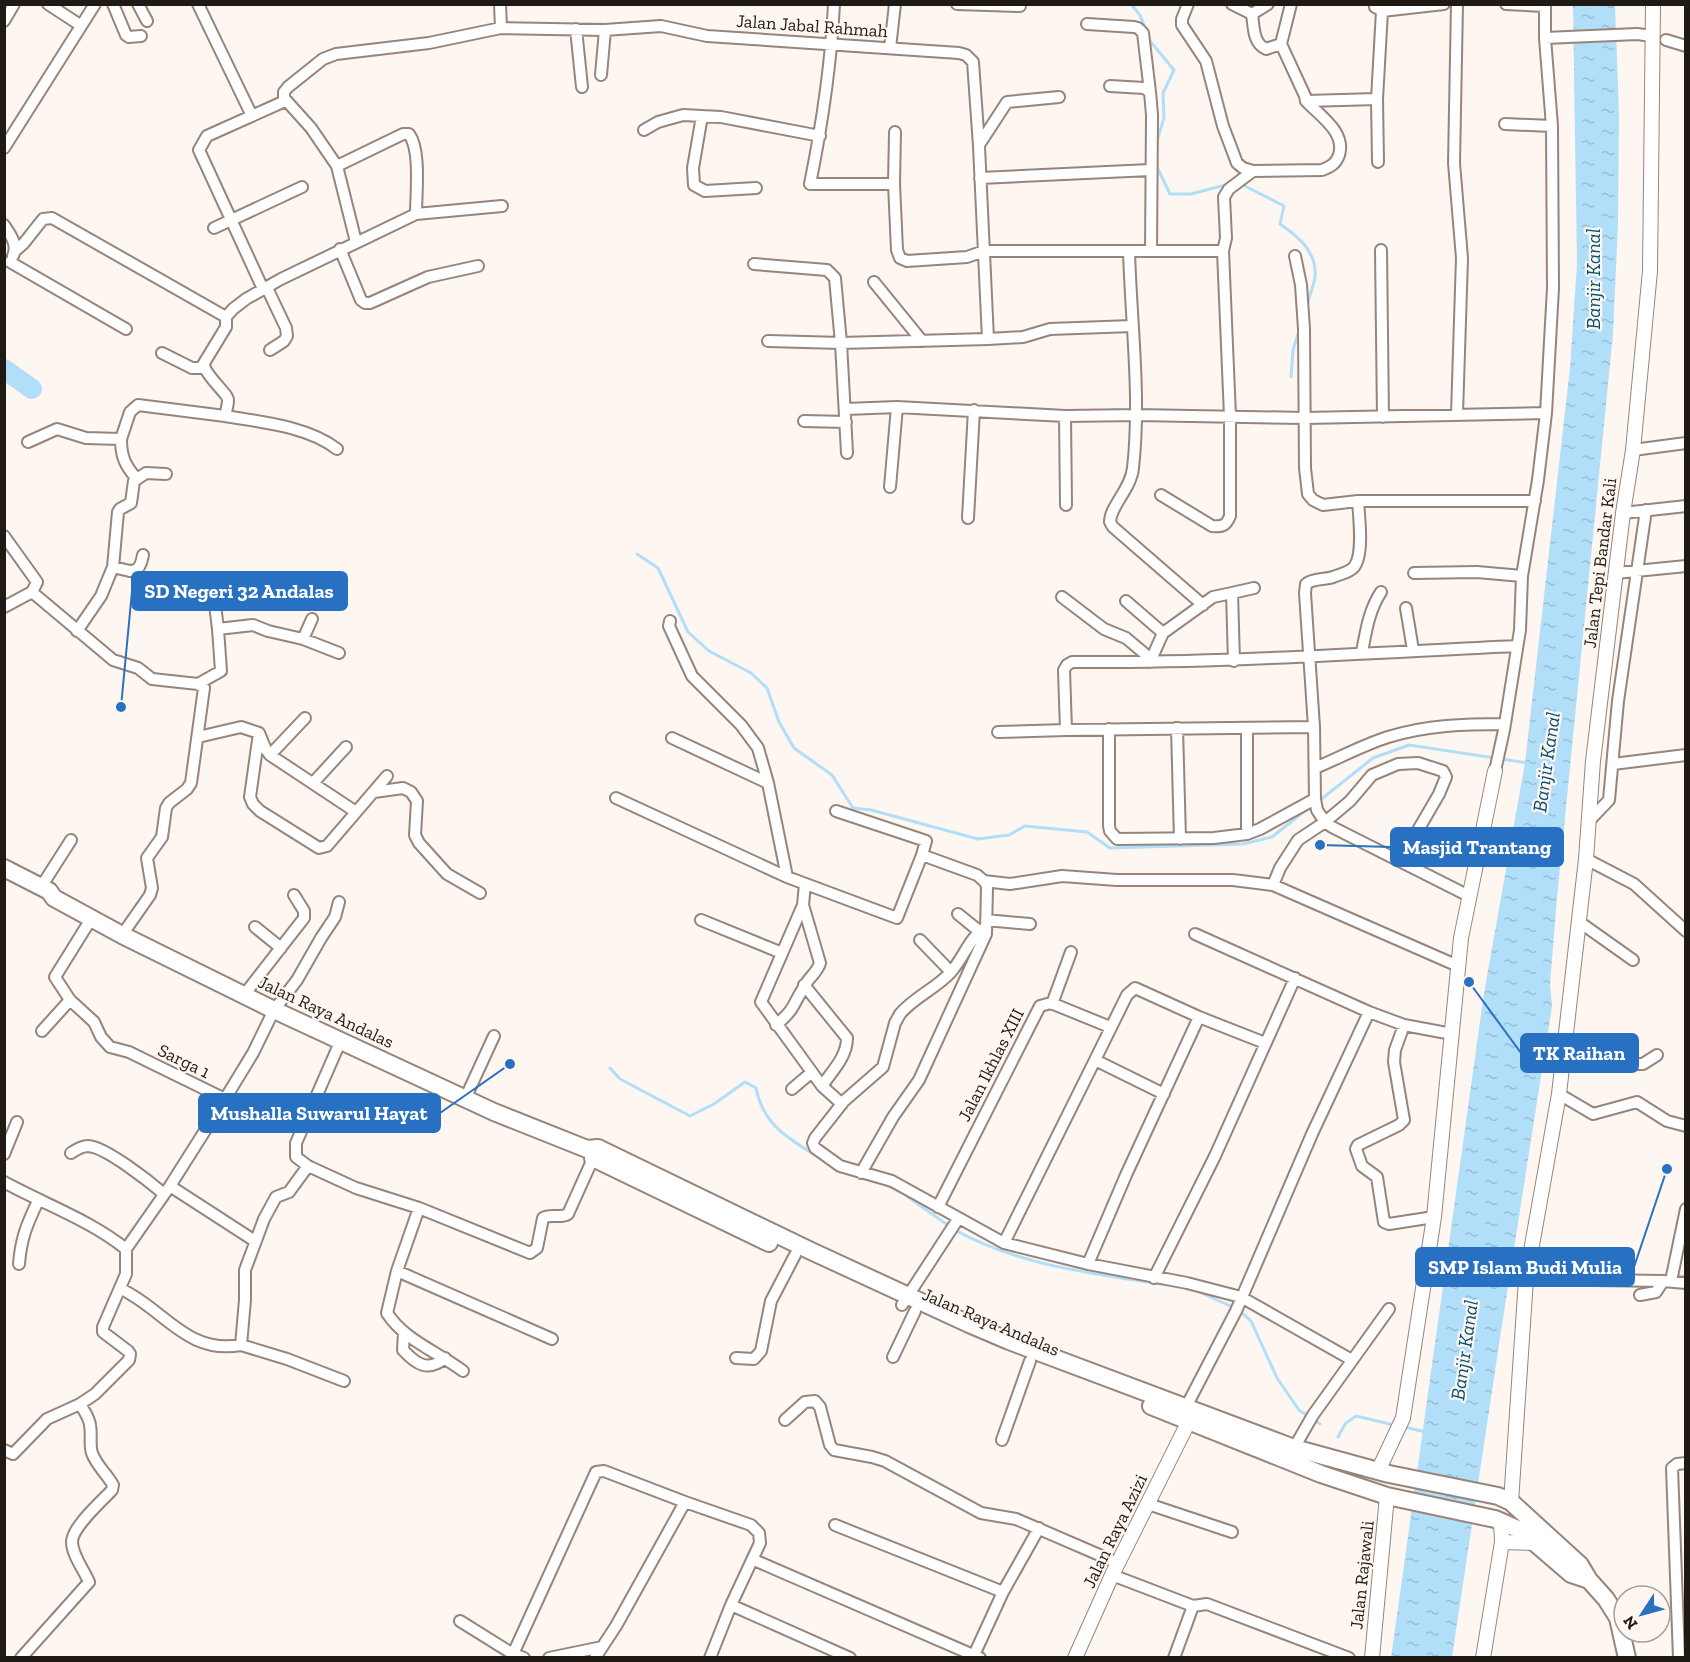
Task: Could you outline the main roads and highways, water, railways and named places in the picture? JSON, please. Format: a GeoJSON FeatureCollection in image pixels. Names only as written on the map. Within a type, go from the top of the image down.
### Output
{"type":"FeatureCollection","features":[{"type":"Feature","properties":{"kind":"main road","name":"Jalan Raya Andalas"},"geometry":{"type":"LineString","coordinates":[[4,868],[91,919],[274,1010],[465,1099],[592,1152],[695,1200],[908,1304],[963,1334],[1030,1360],[1097,1380]]}},
{"type":"Feature","properties":{"kind":"main road","name":"Jalan Raya Andalas"},"geometry":{"type":"LineString","coordinates":[[4,878],[45,898],[48,892]]}},
{"type":"Feature","properties":{"kind":"main road","name":"Jalan Raya Andalas"},"geometry":{"type":"LineString","coordinates":[[695,1200],[795,1255],[908,1304],[969,1324],[1097,1380],[1291,1454],[1504,1499],[1580,1565],[1589,1580]]}},
{"type":"Feature","properties":{"kind":"main road","name":"Jalan Raya Andalas"},"geometry":{"type":"LineString","coordinates":[[1291,1454],[1321,1474],[1391,1497],[1498,1520],[1520,1530],[1571,1574],[1589,1580]]}},
{"type":"Feature","properties":{"kind":"main road"},"geometry":{"type":"LineString","coordinates":[[1589,1580],[1606,1599],[1618,1618],[1628,1658]]}},
{"type":"Feature","properties":{"kind":"water","name":"Banjir Kanal"},"geometry":{"type":"Polygon","coordinates":[[[1573,5],[1615,5],[1619,114],[1618,224],[1613,334],[1557,898],[1550,984],[1552,1006],[1452,1657],[1391,1658],[1484,993],[1525,763],[1570,368],[1577,264],[1573,5]]]}},
{"type":"Feature","properties":{"kind":"waterway"},"geometry":{"type":"LineString","coordinates":[[1131,4],[1140,15],[1150,41],[1174,70],[1163,93],[1164,118],[1156,144]]}},
{"type":"Feature","properties":{"kind":"waterway"},"geometry":{"type":"LineString","coordinates":[[1156,165],[1170,194],[1191,194],[1229,184]]}},
{"type":"Feature","properties":{"kind":"waterway"},"geometry":{"type":"LineString","coordinates":[[1241,184],[1284,206],[1280,224],[1294,234],[1310,253],[1315,268],[1315,277],[1307,305]]}},
{"type":"Feature","properties":{"kind":"waterway"},"geometry":{"type":"LineString","coordinates":[[1291,377],[1293,350],[1300,328]]}},
{"type":"Feature","properties":{"kind":"waterway"},"geometry":{"type":"LineString","coordinates":[[4,369],[32,389]]}},
{"type":"Feature","properties":{"kind":"waterway"},"geometry":{"type":"LineString","coordinates":[[637,554],[658,568],[688,632],[709,651],[751,673],[767,688],[779,722],[794,748],[832,775],[853,808],[871,810],[978,839],[1009,835],[1025,826],[1087,832],[1110,848],[1243,844],[1272,837],[1311,806]]}},
{"type":"Feature","properties":{"kind":"waterway","name":"Banjir Kanal"},"geometry":{"type":"LineString","coordinates":[[1319,801],[1373,758],[1409,745],[1528,763]]}},
{"type":"Feature","properties":{"kind":"waterway"},"geometry":{"type":"LineString","coordinates":[[610,1068],[620,1079],[690,1116],[714,1104],[745,1082],[756,1088],[764,1112],[778,1129],[818,1157]]}},
{"type":"Feature","properties":{"kind":"waterway"},"geometry":{"type":"LineString","coordinates":[[882,1183],[904,1194],[949,1226]]}},
{"type":"Feature","properties":{"kind":"waterway"},"geometry":{"type":"LineString","coordinates":[[955,1230],[1005,1252],[1058,1267],[1168,1285]]}},
{"type":"Feature","properties":{"kind":"waterway"},"geometry":{"type":"LineString","coordinates":[[1195,1290],[1239,1310],[1251,1321],[1277,1378],[1299,1410],[1320,1424]]}},
{"type":"Feature","properties":{"kind":"waterway"},"geometry":{"type":"LineString","coordinates":[[1338,1437],[1345,1424],[1356,1416],[1394,1425]]}},
{"type":"Feature","properties":{"kind":"waterway"},"geometry":{"type":"LineString","coordinates":[[1404,1427],[1426,1432]]}},
{"type":"Feature","properties":{"kind":"place","name":"SD Negeri 32 Andalas"},"geometry":{"type":"Point","coordinates":[121,707]}},
{"type":"Feature","properties":{"kind":"place","name":"Masjid Trantang"},"geometry":{"type":"Point","coordinates":[1320,845]}},
{"type":"Feature","properties":{"kind":"place","name":"TK Raihan"},"geometry":{"type":"Point","coordinates":[1469,982]}},
{"type":"Feature","properties":{"kind":"place","name":"Mushalla Suwarul Hayat"},"geometry":{"type":"Point","coordinates":[510,1064]}},
{"type":"Feature","properties":{"kind":"place","name":"SMP Islam Budi Mulia"},"geometry":{"type":"Point","coordinates":[1667,1169]}}]}
